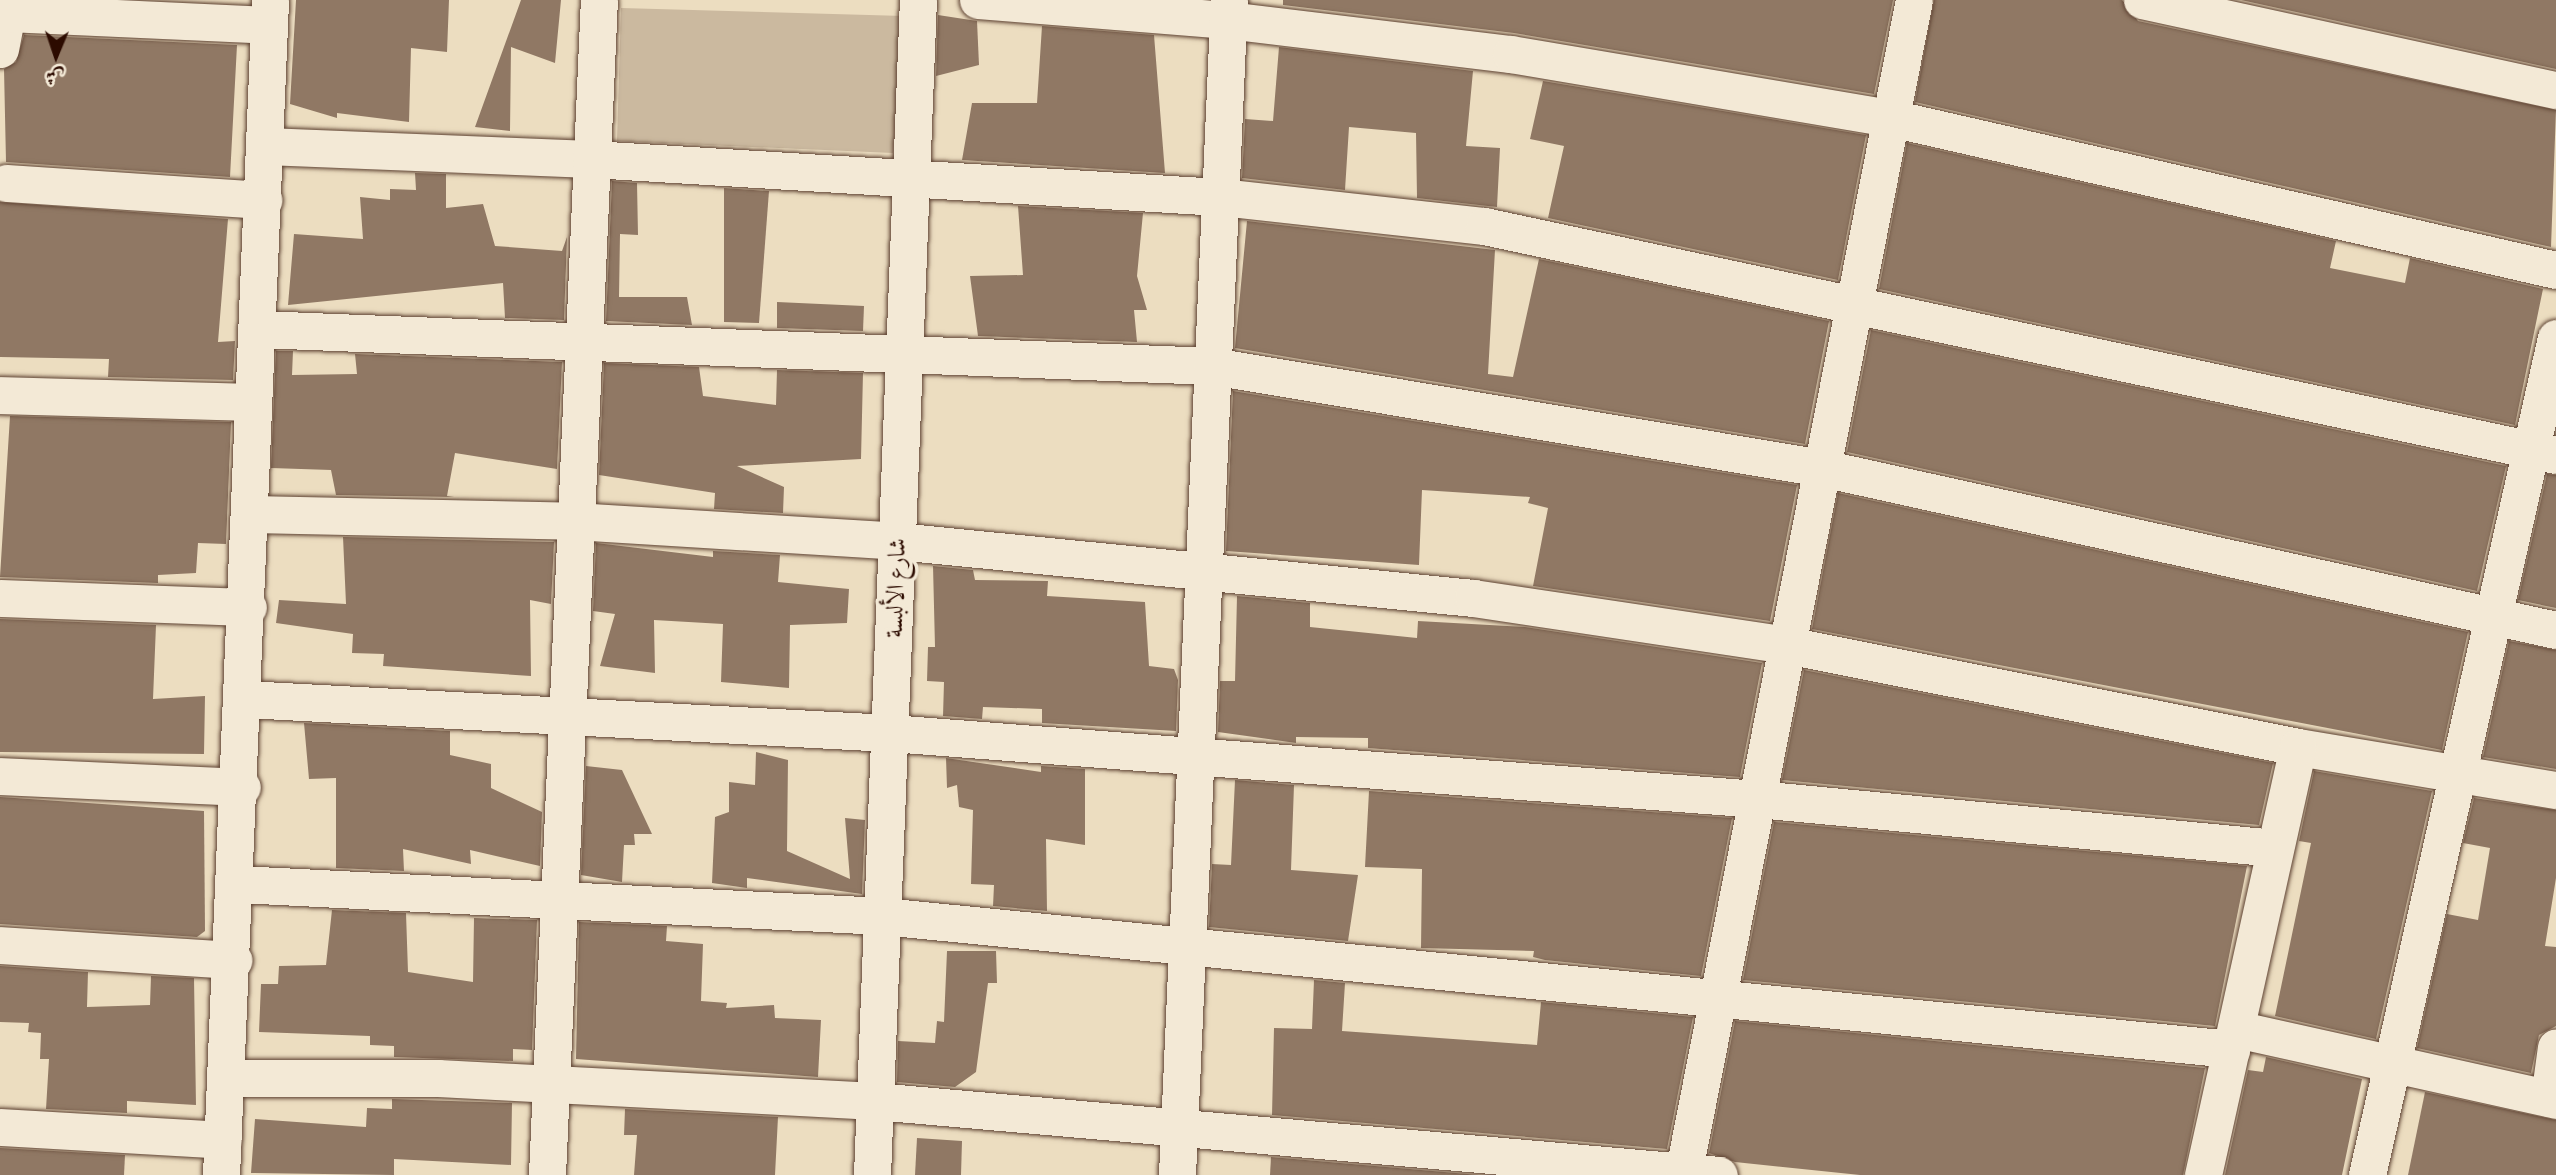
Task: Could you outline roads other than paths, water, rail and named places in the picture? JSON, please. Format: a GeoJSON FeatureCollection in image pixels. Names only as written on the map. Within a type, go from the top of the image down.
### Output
{"type":"FeatureCollection","features":[{"type":"Feature","properties":{"kind":"street"},"geometry":{"type":"LineString","coordinates":[[547,1175],[555,897],[599,0]]}},
{"type":"Feature","properties":{"kind":"street","name":"شارع الألبسة"},"geometry":{"type":"LineString","coordinates":[[872,1175],[918,0]]}},
{"type":"Feature","properties":{"kind":"street"},"geometry":{"type":"LineString","coordinates":[[978,0],[1228,10],[1891,118],[2556,271]]}},
{"type":"Feature","properties":{"kind":"street"},"geometry":{"type":"LineString","coordinates":[[227,1078],[550,1083],[875,1101],[1180,1126],[1695,1174],[1718,999],[1914,0]]}},
{"type":"Feature","properties":{"kind":"street"},"geometry":{"type":"LineString","coordinates":[[2141,0],[2556,90]]}},
{"type":"Feature","properties":{"kind":"street"},"geometry":{"type":"LineString","coordinates":[[1178,1175],[1228,10]]}},
{"type":"Feature","properties":{"kind":"street"},"geometry":{"type":"LineString","coordinates":[[0,49],[7,13],[269,13],[253,402],[242,787],[222,1157],[0,1127]]}},
{"type":"Feature","properties":{"kind":"street"},"geometry":{"type":"LineString","coordinates":[[265,146],[592,159],[1220,197],[1484,226],[1853,309],[2544,452]]}},
{"type":"Feature","properties":{"kind":"street"},"geometry":{"type":"LineString","coordinates":[[6,183],[263,200]]}},
{"type":"Feature","properties":{"kind":"street"},"geometry":{"type":"LineString","coordinates":[[258,329],[582,343],[905,349],[1212,366],[1822,468],[2495,614],[2556,630]]}},
{"type":"Feature","properties":{"kind":"street"},"geometry":{"type":"LineString","coordinates":[[2367,1175],[2454,774],[2495,614],[2544,452],[2556,338]]}},
{"type":"Feature","properties":{"kind":"street"},"geometry":{"type":"LineString","coordinates":[[0,395],[253,402]]}},
{"type":"Feature","properties":{"kind":"street"},"geometry":{"type":"LineString","coordinates":[[251,514],[573,522],[897,541],[1204,569],[1473,598],[1787,645],[2298,747],[2556,790]]}},
{"type":"Feature","properties":{"kind":"street"},"geometry":{"type":"LineString","coordinates":[[0,598],[248,607]]}},
{"type":"Feature","properties":{"kind":"street"},"geometry":{"type":"LineString","coordinates":[[245,699],[564,713],[890,733],[1757,799],[2275,848]]}},
{"type":"Feature","properties":{"kind":"street"},"geometry":{"type":"LineString","coordinates":[[2203,1175],[2298,747]]}},
{"type":"Feature","properties":{"kind":"street"},"geometry":{"type":"LineString","coordinates":[[0,776],[242,787]]}},
{"type":"Feature","properties":{"kind":"street"},"geometry":{"type":"LineString","coordinates":[[238,884],[555,897],[882,916],[1718,999],[2234,1039],[2392,1063],[2552,1099],[2556,1047]]}},
{"type":"Feature","properties":{"kind":"street"},"geometry":{"type":"LineString","coordinates":[[0,946],[234,960]]}}]}
